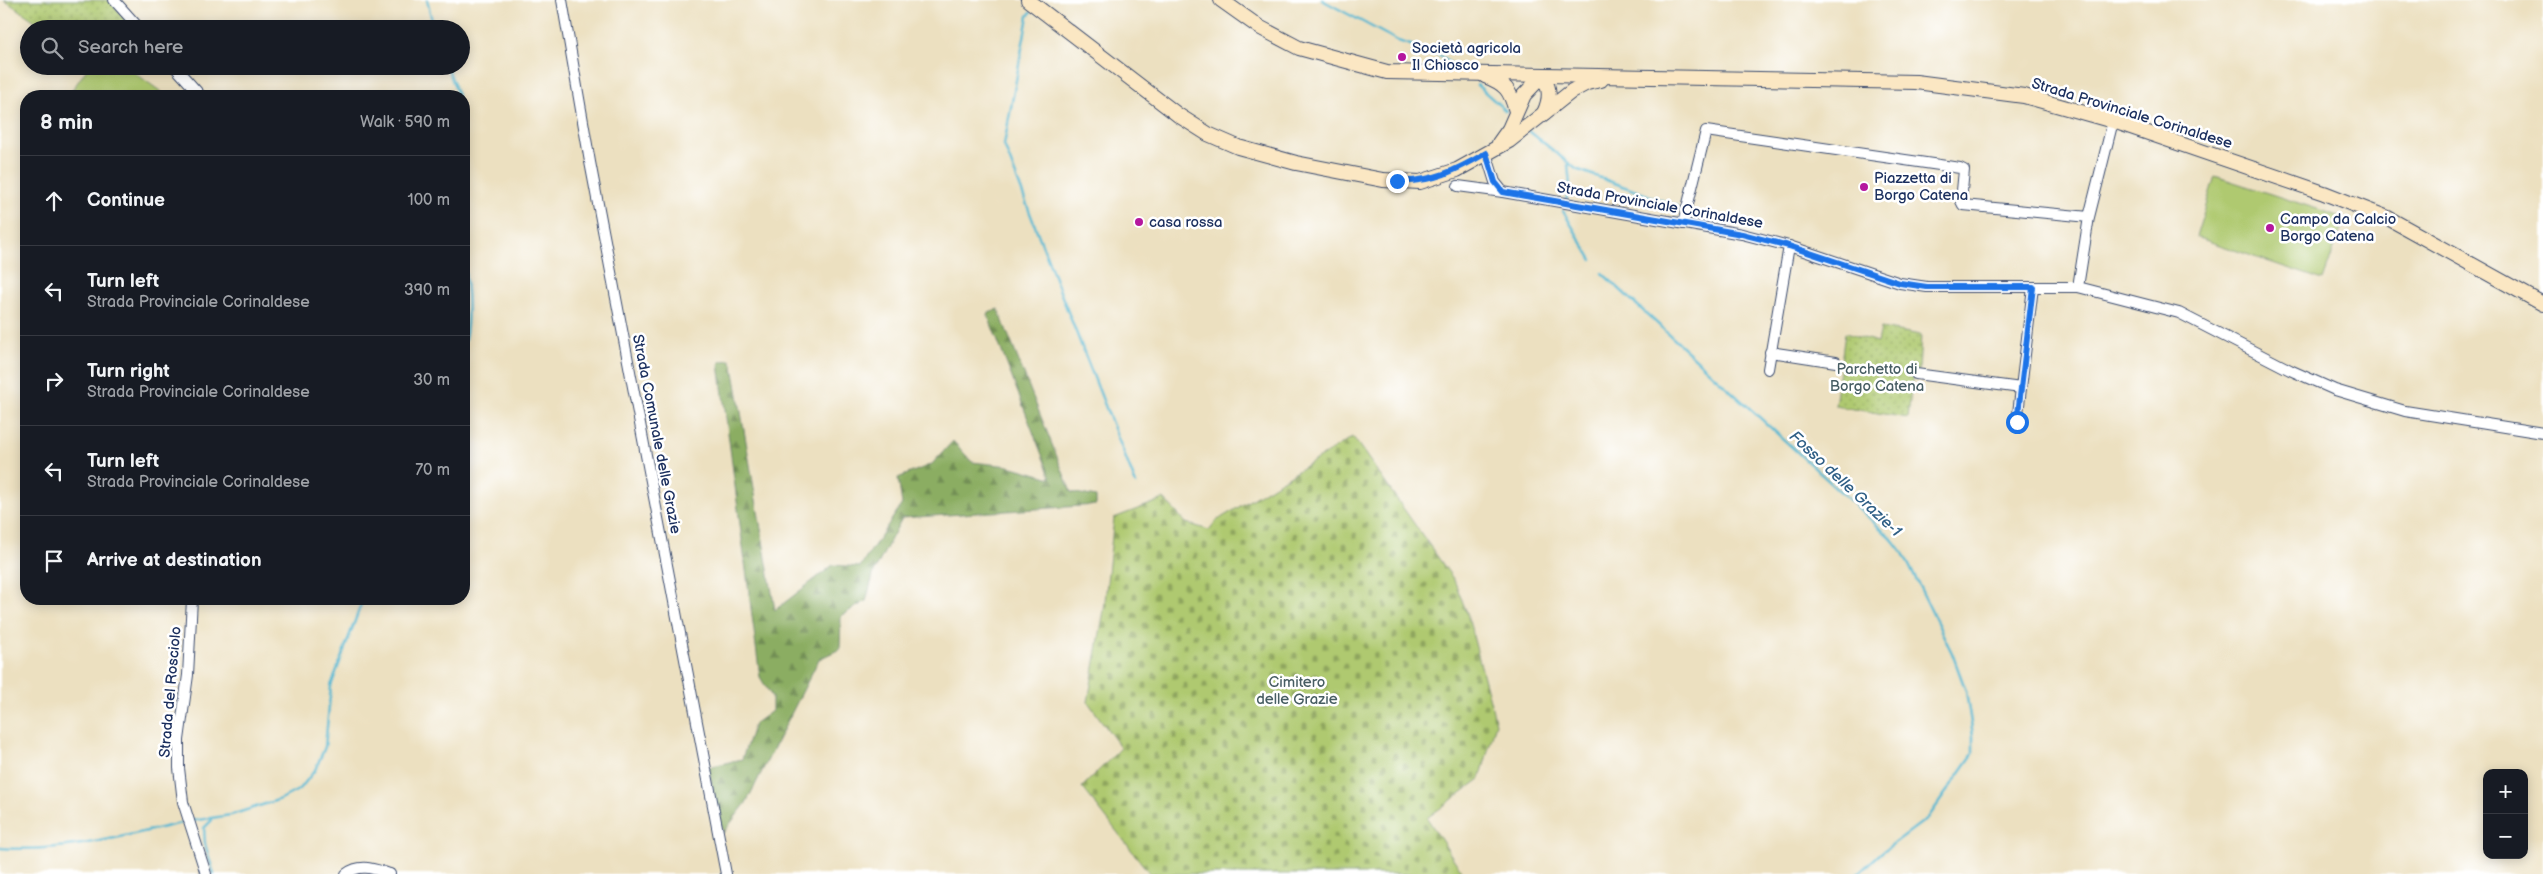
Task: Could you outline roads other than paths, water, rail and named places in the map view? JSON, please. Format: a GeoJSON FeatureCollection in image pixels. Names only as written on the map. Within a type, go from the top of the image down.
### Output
{"type":"FeatureCollection","features":[{"type":"Feature","properties":{"kind":"main road","name":"Strada Provinciale Corinaldese"},"geometry":{"type":"LineString","coordinates":[[1028,0],[1178,115],[1208,134],[1238,147],[1296,163],[1383,180],[1420,182],[1457,170],[1509,141],[1587,83],[1619,76]]}},
{"type":"Feature","properties":{"kind":"main road"},"geometry":{"type":"LineString","coordinates":[[1221,0],[1259,27],[1299,48],[1350,64],[1387,72],[1475,72],[1543,75],[1548,86],[1550,101],[1544,114]]}},
{"type":"Feature","properties":{"kind":"main road"},"geometry":{"type":"LineString","coordinates":[[1475,72],[1501,82],[1512,97],[1516,111]]}},
{"type":"Feature","properties":{"kind":"main road","name":"Strada Provinciale Corinaldese"},"geometry":{"type":"LineString","coordinates":[[1486,153],[1502,140],[1524,95],[1543,75],[1916,82],[2024,96],[2113,121],[2324,192],[2388,218],[2543,304]]}},
{"type":"Feature","properties":{"kind":"street"},"geometry":{"type":"LineString","coordinates":[[114,0],[132,20]]}},
{"type":"Feature","properties":{"kind":"street","name":"Strada Comunale delle Grazie"},"geometry":{"type":"LineString","coordinates":[[562,0],[592,171],[726,874]]}},
{"type":"Feature","properties":{"kind":"street"},"geometry":{"type":"LineString","coordinates":[[182,75],[196,90]]}},
{"type":"Feature","properties":{"kind":"street"},"geometry":{"type":"LineString","coordinates":[[2078,287],[2089,217],[2113,121]]}},
{"type":"Feature","properties":{"kind":"street"},"geometry":{"type":"LineString","coordinates":[[1683,224],[1706,131],[1960,168],[1964,173],[1961,201],[1963,205],[2089,217]]}},
{"type":"Feature","properties":{"kind":"street"},"geometry":{"type":"LineString","coordinates":[[1486,153],[1495,182],[1503,192]]}},
{"type":"Feature","properties":{"kind":"street","name":"Strada Provinciale Corinaldese"},"geometry":{"type":"LineString","coordinates":[[1458,186],[1503,192],[1742,234],[1789,246],[1900,283],[1927,287],[2078,287],[2179,313],[2290,370],[2344,392],[2406,411],[2543,433]]}},
{"type":"Feature","properties":{"kind":"street"},"geometry":{"type":"LineString","coordinates":[[1768,369],[1789,246]]}},
{"type":"Feature","properties":{"kind":"street"},"geometry":{"type":"LineString","coordinates":[[2017,422],[2033,287]]}},
{"type":"Feature","properties":{"kind":"street"},"geometry":{"type":"LineString","coordinates":[[1770,352],[1836,362]]}},
{"type":"Feature","properties":{"kind":"street"},"geometry":{"type":"LineString","coordinates":[[1916,374],[2021,388]]}},
{"type":"Feature","properties":{"kind":"street","name":"Strada del Rosciolo"},"geometry":{"type":"LineString","coordinates":[[192,605],[188,676],[179,740],[179,768],[183,802],[206,874]]}},
{"type":"Feature","properties":{"kind":"street"},"geometry":{"type":"LineString","coordinates":[[346,874],[357,868],[368,867],[390,874]]}},
{"type":"Feature","properties":{"kind":"waterway"},"geometry":{"type":"LineString","coordinates":[[427,0],[432,20]]}},
{"type":"Feature","properties":{"kind":"waterway","name":"Fosso delle Grazie-1"},"geometry":{"type":"LineString","coordinates":[[1322,0],[1398,41],[1436,53],[1451,64]]}},
{"type":"Feature","properties":{"kind":"waterway"},"geometry":{"type":"LineString","coordinates":[[1031,12],[1028,16],[1004,145],[1136,484]]}},
{"type":"Feature","properties":{"kind":"waterway"},"geometry":{"type":"LineString","coordinates":[[450,75],[456,90]]}},
{"type":"Feature","properties":{"kind":"waterway","name":"Fosso delle Grazie-1"},"geometry":{"type":"LineString","coordinates":[[1477,85],[1506,111]]}},
{"type":"Feature","properties":{"kind":"waterway"},"geometry":{"type":"LineString","coordinates":[[1529,131],[1576,169],[1677,206]]}},
{"type":"Feature","properties":{"kind":"waterway","name":"Fosso delle Grazie-1"},"geometry":{"type":"LineString","coordinates":[[1566,200],[1570,186],[1568,165]]}},
{"type":"Feature","properties":{"kind":"waterway","name":"Fosso delle Grazie-1"},"geometry":{"type":"LineString","coordinates":[[1563,211],[1592,260]]}},
{"type":"Feature","properties":{"kind":"waterway","name":"Fosso delle Grazie-1"},"geometry":{"type":"LineString","coordinates":[[1602,273],[1891,538],[1903,553],[1952,653],[1966,691],[1973,736],[1973,754],[1928,818],[1882,852],[1858,874]]}},
{"type":"Feature","properties":{"kind":"waterway"},"geometry":{"type":"LineString","coordinates":[[191,821],[231,815],[281,799],[300,789],[315,770],[325,747],[331,686],[361,605]]}},
{"type":"Feature","properties":{"kind":"waterway"},"geometry":{"type":"LineString","coordinates":[[212,820],[204,828],[205,844],[214,874]]}},
{"type":"Feature","properties":{"kind":"waterway"},"geometry":{"type":"LineString","coordinates":[[0,848],[23,849],[70,846],[117,838],[186,822]]}},
{"type":"Feature","properties":{"kind":"place","name":"Società agricola Il Chiosco"},"geometry":{"type":"Point","coordinates":[1402,57]}},
{"type":"Feature","properties":{"kind":"place","name":"Piazzetta di Borgo Catena"},"geometry":{"type":"Point","coordinates":[1864,187]}},
{"type":"Feature","properties":{"kind":"place","name":"casa rossa"},"geometry":{"type":"Point","coordinates":[1139,222]}},
{"type":"Feature","properties":{"kind":"place","name":"Campo da Calcio Borgo Catena"},"geometry":{"type":"Point","coordinates":[2270,228]}},
{"type":"Feature","properties":{"kind":"park label","name":"Parchetto di Borgo Catena"},"geometry":{"type":"Point","coordinates":[1877,378]}},
{"type":"Feature","properties":{"kind":"park label","name":"Cimitero delle Grazie"},"geometry":{"type":"Point","coordinates":[1297,690]}}]}
